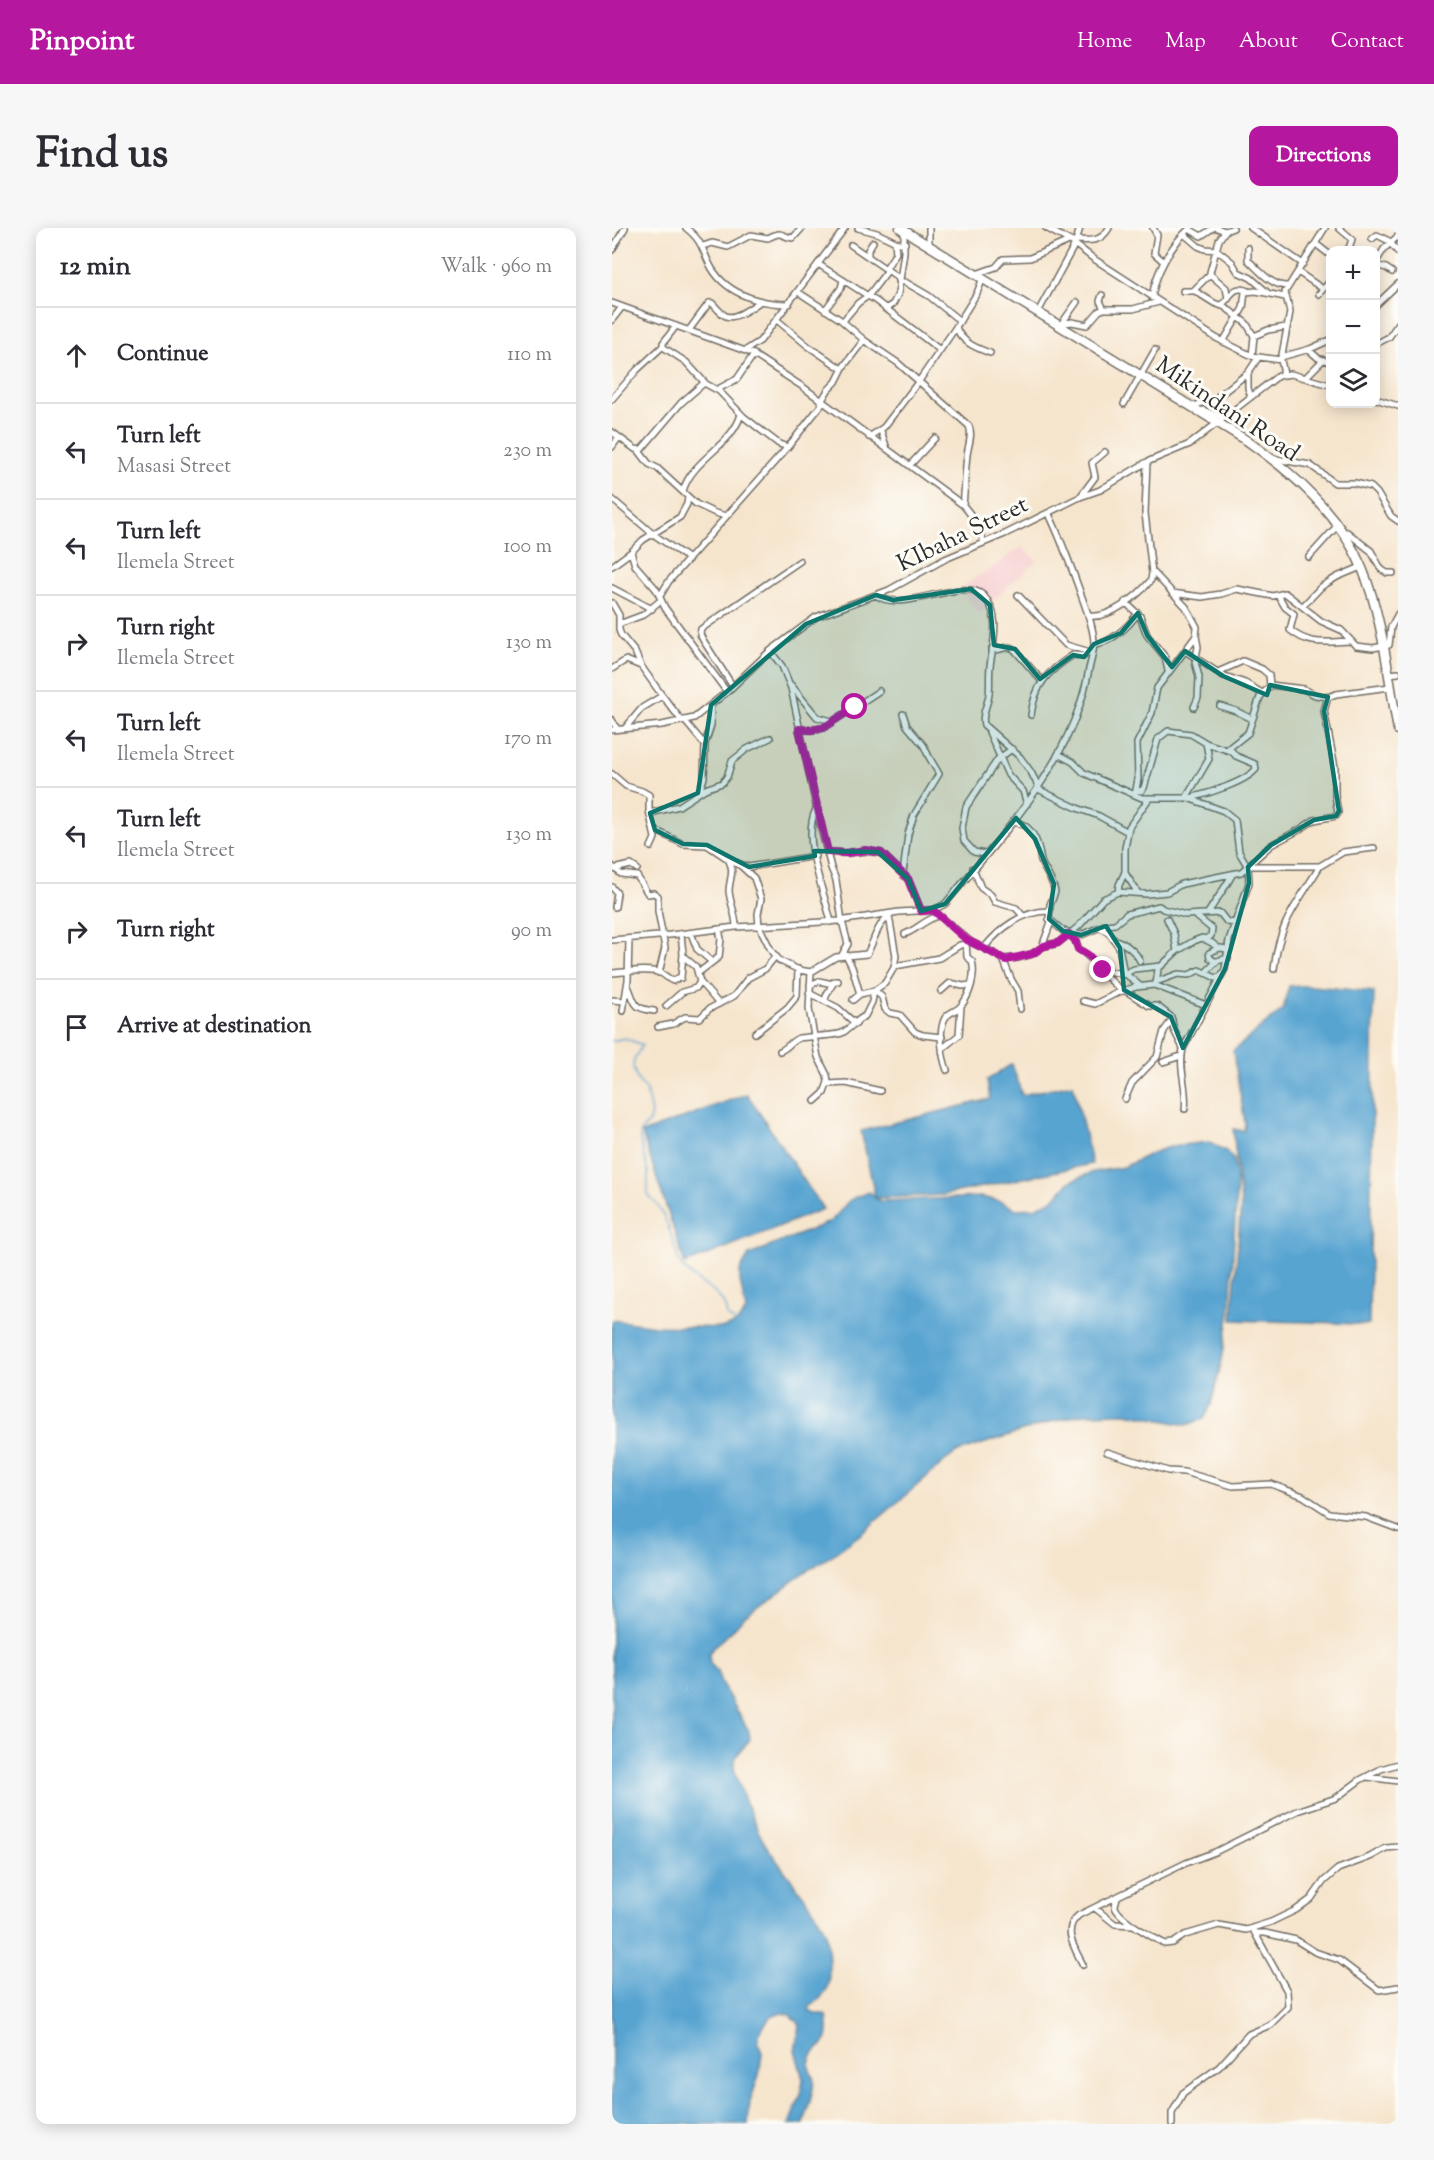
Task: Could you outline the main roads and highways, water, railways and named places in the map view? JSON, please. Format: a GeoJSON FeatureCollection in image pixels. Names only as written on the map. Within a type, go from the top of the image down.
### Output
{"type":"FeatureCollection","features":[{"type":"Feature","properties":{"kind":"highway","name":"Mikindani Road"},"geometry":{"type":"LineString","coordinates":[[905,230],[1192,407],[1222,420],[1270,458],[1322,505],[1361,567],[1369,590],[1383,648],[1398,730]]}},
{"type":"Feature","properties":{"kind":"water"},"geometry":{"type":"Polygon","coordinates":[[[1289,986],[1374,992],[1369,1325],[1232,1320],[1241,1203],[1233,1129],[1244,1131],[1245,1123],[1233,1051],[1283,1009],[1289,986]]]}},
{"type":"Feature","properties":{"kind":"water"},"geometry":{"type":"Polygon","coordinates":[[[1012,1064],[1022,1095],[1073,1084],[1092,1164],[943,1195],[875,1198],[880,1201],[982,1197],[999,1201],[1016,1209],[1035,1208],[1054,1199],[1069,1182],[1093,1172],[1124,1167],[1172,1146],[1210,1142],[1226,1151],[1234,1160],[1237,1182],[1230,1311],[1222,1360],[1211,1405],[1204,1419],[1186,1425],[1126,1413],[1084,1414],[1050,1422],[958,1452],[861,1534],[743,1618],[714,1646],[709,1654],[710,1663],[718,1672],[721,1683],[749,1731],[750,1739],[734,1762],[742,1792],[764,1842],[805,1897],[826,1933],[829,1965],[827,1987],[809,2011],[824,2014],[827,2017],[828,2036],[815,2051],[809,2063],[814,2081],[804,2124],[789,2124],[801,2094],[803,2079],[795,2050],[800,2027],[798,2022],[788,2014],[779,2013],[771,2016],[760,2031],[758,2041],[762,2053],[759,2076],[750,2101],[748,2124],[612,2124],[612,1320],[656,1326],[724,1328],[737,1323],[746,1311],[740,1270],[749,1255],[827,1223],[856,1197],[869,1192],[875,1196],[861,1131],[990,1099],[987,1080],[1012,1064]]]}},
{"type":"Feature","properties":{"kind":"water"},"geometry":{"type":"Polygon","coordinates":[[[747,1094],[823,1209],[685,1264],[642,1133],[747,1094]]]}},
{"type":"Feature","properties":{"kind":"waterway"},"geometry":{"type":"LineString","coordinates":[[612,1041],[625,1038],[642,1045],[633,1067],[637,1079],[646,1090],[651,1113],[649,1122],[641,1131],[640,1139],[648,1172],[648,1195],[664,1217],[680,1264],[716,1294],[725,1307],[727,1316],[737,1323]]}}]}
